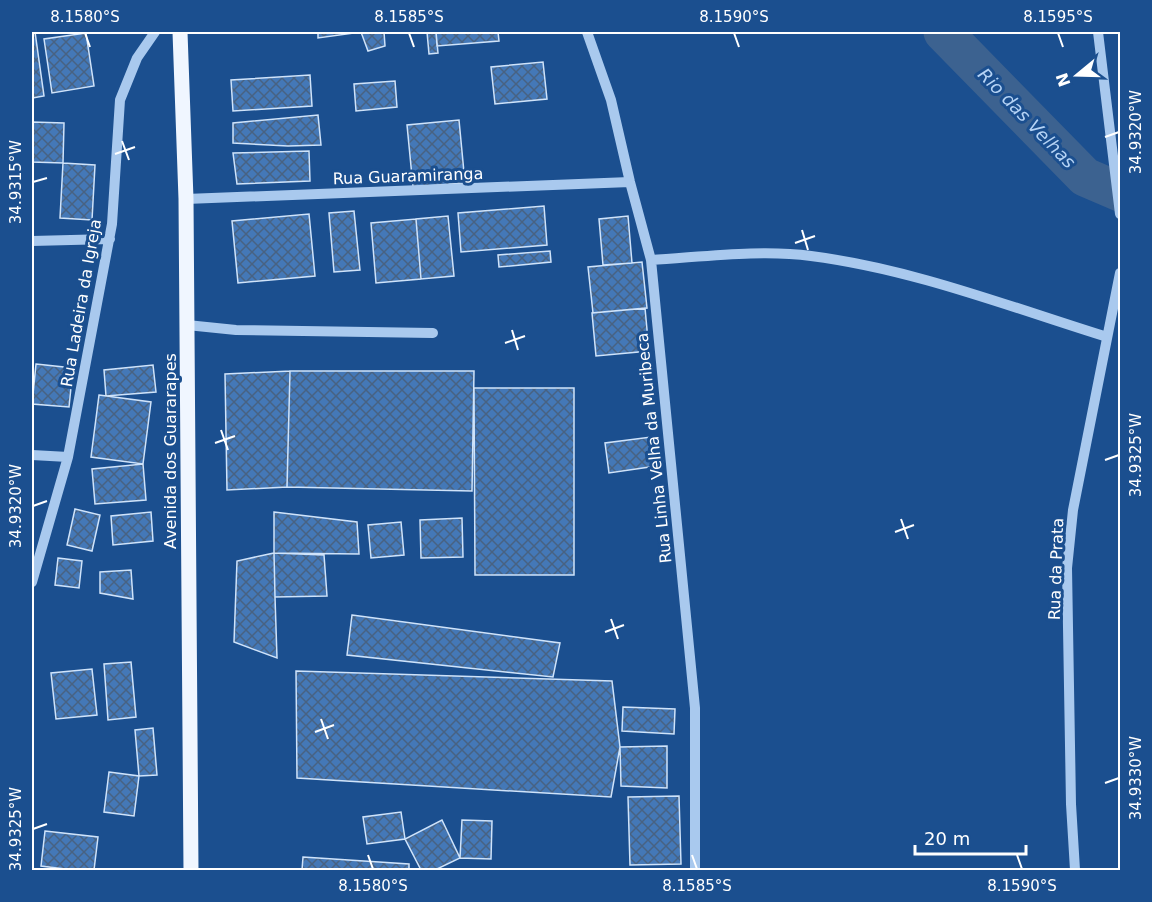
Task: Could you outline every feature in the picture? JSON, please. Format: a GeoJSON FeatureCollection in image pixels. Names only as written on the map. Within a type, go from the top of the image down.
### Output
{"type":"FeatureCollection","features":[{"type":"Feature","properties":{"kind":"main road","name":"Avenida dos Guararapes"},"geometry":{"type":"LineString","coordinates":[[180,32],[186,199],[190,870]]}},
{"type":"Feature","properties":{"kind":"street","name":"Rua Ladeira da Igreja"},"geometry":{"type":"LineString","coordinates":[[32,582],[68,457],[110,239],[120,100],[137,58],[155,32]]}},
{"type":"Feature","properties":{"kind":"street","name":"Rua Linha Velha da Muribeca"},"geometry":{"type":"LineString","coordinates":[[587,32],[611,100],[651,261],[695,708],[695,870]]}},
{"type":"Feature","properties":{"kind":"street"},"geometry":{"type":"LineString","coordinates":[[1098,32],[1118,173],[1120,211]]}},
{"type":"Feature","properties":{"kind":"street","name":"Rua Guaramiranga"},"geometry":{"type":"LineString","coordinates":[[186,199],[630,182]]}},
{"type":"Feature","properties":{"kind":"street"},"geometry":{"type":"LineString","coordinates":[[32,241],[110,239]]}},
{"type":"Feature","properties":{"kind":"street"},"geometry":{"type":"LineString","coordinates":[[651,261],[736,254],[810,256],[873,267],[934,282],[1107,338]]}},
{"type":"Feature","properties":{"kind":"street","name":"Rua da Prata"},"geometry":{"type":"LineString","coordinates":[[1075,870],[1071,804],[1067,568],[1073,510],[1120,273]]}},
{"type":"Feature","properties":{"kind":"street"},"geometry":{"type":"LineString","coordinates":[[187,325],[236,330],[434,333]]}},
{"type":"Feature","properties":{"kind":"street"},"geometry":{"type":"LineString","coordinates":[[32,455],[68,457]]}},
{"type":"Feature","properties":{"kind":"building"},"geometry":{"type":"Polygon","coordinates":[[[32,32],[35,32],[44,96],[32,98],[32,32]]]}},
{"type":"Feature","properties":{"kind":"building"},"geometry":{"type":"Polygon","coordinates":[[[318,32],[361,32],[318,38],[318,32]]]}},
{"type":"Feature","properties":{"kind":"building"},"geometry":{"type":"Polygon","coordinates":[[[361,32],[384,32],[385,46],[368,51],[361,32]]]}},
{"type":"Feature","properties":{"kind":"building"},"geometry":{"type":"Polygon","coordinates":[[[427,32],[436,32],[438,53],[429,54],[427,32]]]}},
{"type":"Feature","properties":{"kind":"building"},"geometry":{"type":"Polygon","coordinates":[[[436,32],[498,32],[499,41],[437,46],[436,32]]]}},
{"type":"Feature","properties":{"kind":"building"},"geometry":{"type":"Polygon","coordinates":[[[86,33],[94,86],[52,93],[44,39],[86,33]]]}},
{"type":"Feature","properties":{"kind":"building"},"geometry":{"type":"Polygon","coordinates":[[[543,62],[547,99],[495,104],[491,67],[543,62]]]}},
{"type":"Feature","properties":{"kind":"building"},"geometry":{"type":"Polygon","coordinates":[[[310,75],[312,106],[233,111],[231,80],[310,75]]]}},
{"type":"Feature","properties":{"kind":"building"},"geometry":{"type":"Polygon","coordinates":[[[395,81],[397,107],[356,111],[354,84],[395,81]]]}},
{"type":"Feature","properties":{"kind":"building"},"geometry":{"type":"Polygon","coordinates":[[[318,115],[321,145],[233,143],[233,123],[318,115]]]}},
{"type":"Feature","properties":{"kind":"building"},"geometry":{"type":"Polygon","coordinates":[[[459,120],[465,183],[413,187],[407,125],[459,120]]]}},
{"type":"Feature","properties":{"kind":"building"},"geometry":{"type":"Polygon","coordinates":[[[32,122],[64,123],[63,163],[32,162],[32,122]]]}},
{"type":"Feature","properties":{"kind":"building"},"geometry":{"type":"Polygon","coordinates":[[[309,151],[310,181],[237,184],[233,153],[309,151]]]}},
{"type":"Feature","properties":{"kind":"building"},"geometry":{"type":"Polygon","coordinates":[[[63,163],[95,165],[92,220],[60,218],[63,163]]]}},
{"type":"Feature","properties":{"kind":"building"},"geometry":{"type":"Polygon","coordinates":[[[544,206],[547,245],[461,252],[458,213],[544,206]]]}},
{"type":"Feature","properties":{"kind":"building"},"geometry":{"type":"Polygon","coordinates":[[[354,211],[360,270],[334,272],[329,213],[354,211]]]}},
{"type":"Feature","properties":{"kind":"building"},"geometry":{"type":"Polygon","coordinates":[[[309,214],[315,276],[238,283],[232,221],[309,214]]]}},
{"type":"Feature","properties":{"kind":"building"},"geometry":{"type":"Polygon","coordinates":[[[448,216],[454,276],[421,279],[416,219],[448,216]]]}},
{"type":"Feature","properties":{"kind":"building"},"geometry":{"type":"Polygon","coordinates":[[[628,216],[632,263],[603,265],[599,219],[628,216]]]}},
{"type":"Feature","properties":{"kind":"building"},"geometry":{"type":"Polygon","coordinates":[[[416,219],[421,279],[376,283],[371,223],[416,219]]]}},
{"type":"Feature","properties":{"kind":"building"},"geometry":{"type":"Polygon","coordinates":[[[550,251],[551,262],[499,267],[498,255],[550,251]]]}},
{"type":"Feature","properties":{"kind":"building"},"geometry":{"type":"Polygon","coordinates":[[[642,262],[647,308],[593,313],[588,267],[642,262]]]}},
{"type":"Feature","properties":{"kind":"building"},"geometry":{"type":"Polygon","coordinates":[[[645,308],[649,351],[596,356],[592,313],[645,308]]]}},
{"type":"Feature","properties":{"kind":"building"},"geometry":{"type":"Polygon","coordinates":[[[36,364],[73,368],[69,407],[32,404],[36,364]]]}},
{"type":"Feature","properties":{"kind":"building"},"geometry":{"type":"Polygon","coordinates":[[[153,365],[156,392],[106,396],[104,370],[153,365]]]}},
{"type":"Feature","properties":{"kind":"building"},"geometry":{"type":"Polygon","coordinates":[[[290,371],[287,487],[227,490],[225,374],[290,371]]]}},
{"type":"Feature","properties":{"kind":"building"},"geometry":{"type":"Polygon","coordinates":[[[290,371],[474,371],[472,491],[287,487],[290,371]]]}},
{"type":"Feature","properties":{"kind":"building"},"geometry":{"type":"Polygon","coordinates":[[[474,388],[574,388],[574,575],[475,575],[474,388]]]}},
{"type":"Feature","properties":{"kind":"building"},"geometry":{"type":"Polygon","coordinates":[[[99,395],[151,402],[143,464],[91,457],[99,395]]]}},
{"type":"Feature","properties":{"kind":"building"},"geometry":{"type":"Polygon","coordinates":[[[659,436],[663,465],[609,473],[605,443],[659,436]]]}},
{"type":"Feature","properties":{"kind":"building"},"geometry":{"type":"Polygon","coordinates":[[[143,464],[146,500],[95,504],[92,469],[143,464]]]}},
{"type":"Feature","properties":{"kind":"building"},"geometry":{"type":"Polygon","coordinates":[[[75,509],[100,515],[92,551],[67,545],[75,509]]]}},
{"type":"Feature","properties":{"kind":"building"},"geometry":{"type":"Polygon","coordinates":[[[151,512],[153,541],[113,545],[111,516],[151,512]]]}},
{"type":"Feature","properties":{"kind":"building"},"geometry":{"type":"Polygon","coordinates":[[[274,512],[357,522],[359,554],[274,553],[274,512]]]}},
{"type":"Feature","properties":{"kind":"building"},"geometry":{"type":"Polygon","coordinates":[[[462,518],[463,557],[421,558],[420,520],[462,518]]]}},
{"type":"Feature","properties":{"kind":"building"},"geometry":{"type":"Polygon","coordinates":[[[401,522],[404,555],[371,558],[368,525],[401,522]]]}},
{"type":"Feature","properties":{"kind":"building"},"geometry":{"type":"Polygon","coordinates":[[[274,553],[324,555],[327,596],[275,597],[274,553]]]}},
{"type":"Feature","properties":{"kind":"building"},"geometry":{"type":"Polygon","coordinates":[[[274,553],[277,658],[234,642],[237,561],[274,553]]]}},
{"type":"Feature","properties":{"kind":"building"},"geometry":{"type":"Polygon","coordinates":[[[58,558],[82,561],[79,588],[55,585],[58,558]]]}},
{"type":"Feature","properties":{"kind":"building"},"geometry":{"type":"Polygon","coordinates":[[[131,570],[133,599],[100,593],[100,572],[131,570]]]}},
{"type":"Feature","properties":{"kind":"building"},"geometry":{"type":"Polygon","coordinates":[[[352,615],[560,643],[553,677],[347,655],[352,615]]]}},
{"type":"Feature","properties":{"kind":"building"},"geometry":{"type":"Polygon","coordinates":[[[131,662],[136,717],[108,720],[104,664],[131,662]]]}},
{"type":"Feature","properties":{"kind":"building"},"geometry":{"type":"Polygon","coordinates":[[[92,669],[97,715],[56,719],[51,673],[92,669]]]}},
{"type":"Feature","properties":{"kind":"building"},"geometry":{"type":"Polygon","coordinates":[[[296,671],[612,681],[620,747],[611,797],[297,778],[296,671]]]}},
{"type":"Feature","properties":{"kind":"building"},"geometry":{"type":"Polygon","coordinates":[[[623,707],[675,709],[674,734],[622,731],[623,707]]]}},
{"type":"Feature","properties":{"kind":"building"},"geometry":{"type":"Polygon","coordinates":[[[153,728],[157,775],[139,776],[135,730],[153,728]]]}},
{"type":"Feature","properties":{"kind":"building"},"geometry":{"type":"Polygon","coordinates":[[[667,746],[667,788],[621,786],[620,747],[667,746]]]}},
{"type":"Feature","properties":{"kind":"building"},"geometry":{"type":"Polygon","coordinates":[[[109,772],[139,776],[134,816],[104,812],[109,772]]]}},
{"type":"Feature","properties":{"kind":"building"},"geometry":{"type":"Polygon","coordinates":[[[679,796],[681,864],[630,865],[628,797],[679,796]]]}},
{"type":"Feature","properties":{"kind":"building"},"geometry":{"type":"Polygon","coordinates":[[[401,812],[405,839],[367,844],[363,817],[401,812]]]}},
{"type":"Feature","properties":{"kind":"building"},"geometry":{"type":"Polygon","coordinates":[[[442,820],[460,858],[435,870],[421,870],[405,839],[442,820]]]}},
{"type":"Feature","properties":{"kind":"building"},"geometry":{"type":"Polygon","coordinates":[[[462,820],[492,821],[491,859],[460,858],[462,820]]]}},
{"type":"Feature","properties":{"kind":"building"},"geometry":{"type":"Polygon","coordinates":[[[45,831],[98,837],[94,870],[41,866],[45,831]]]}},
{"type":"Feature","properties":{"kind":"building"},"geometry":{"type":"Polygon","coordinates":[[[303,857],[409,864],[409,870],[302,870],[303,857]]]}},
{"type":"Feature","properties":{"kind":"waterway","name":"Rio das Velhas"},"geometry":{"type":"LineString","coordinates":[[943,32],[1085,177],[1120,192]]}}]}
